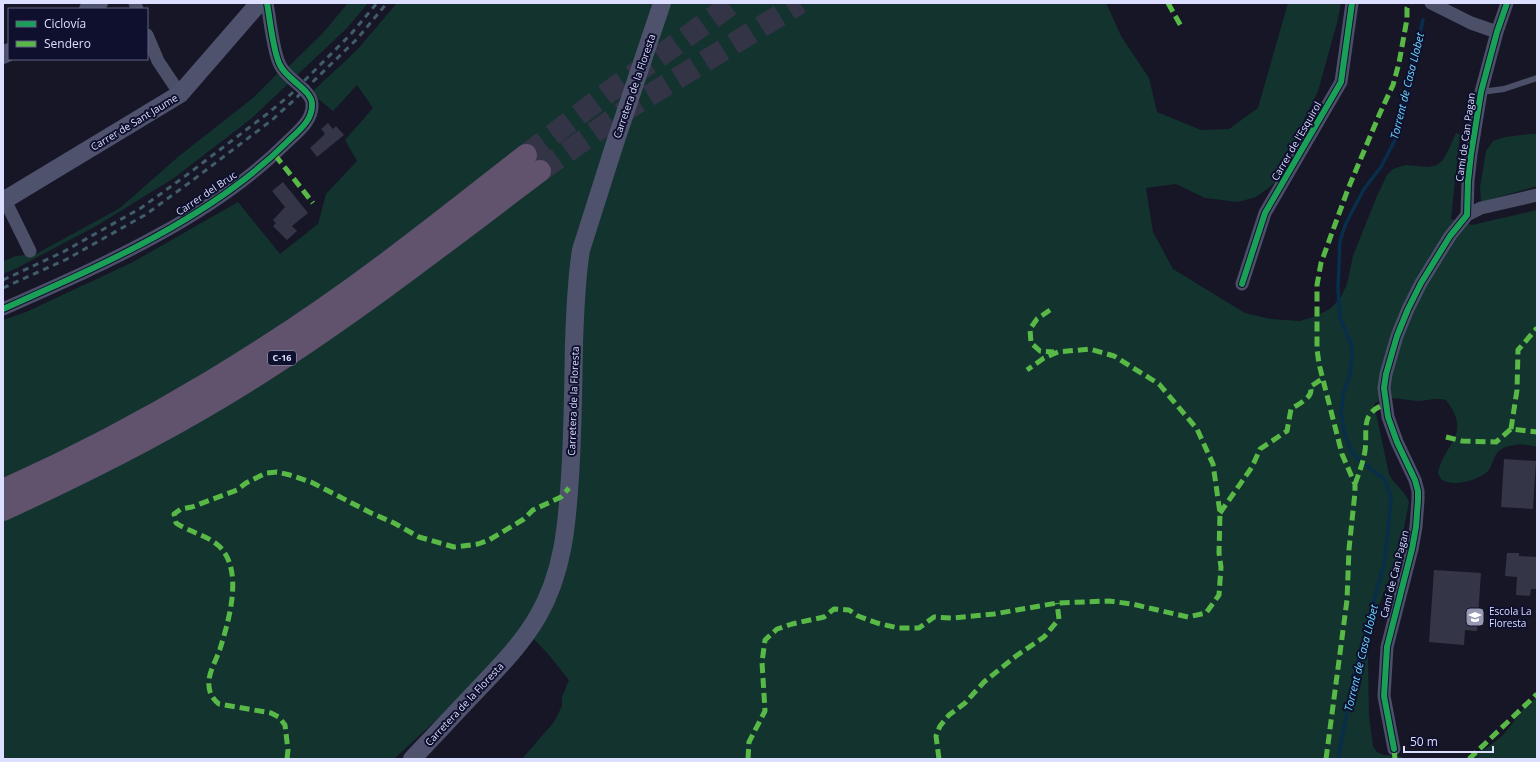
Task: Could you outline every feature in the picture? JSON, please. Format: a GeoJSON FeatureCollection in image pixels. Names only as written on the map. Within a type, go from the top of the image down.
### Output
{"type":"FeatureCollection","features":[{"type":"Feature","properties":{"kind":"highway","name":"C-16"},"geometry":{"type":"LineString","coordinates":[[3,490],[84,451],[146,418],[270,344],[404,250],[526,154]]}},
{"type":"Feature","properties":{"kind":"highway","name":"C-16"},"geometry":{"type":"LineString","coordinates":[[3,510],[110,459],[234,389],[271,366],[377,294],[540,171]]}},
{"type":"Feature","properties":{"kind":"main road"},"geometry":{"type":"LineString","coordinates":[[90,8],[99,3]]}},
{"type":"Feature","properties":{"kind":"main road","name":"Carrer de Sant Jaume"},"geometry":{"type":"LineString","coordinates":[[4,199],[180,94],[259,3]]}},
{"type":"Feature","properties":{"kind":"main road","name":"Carretera de la Floresta"},"geometry":{"type":"LineString","coordinates":[[412,759],[512,652],[538,616],[552,588],[557,574],[564,545],[568,508],[578,265],[581,250],[612,151],[662,3]]}},
{"type":"Feature","properties":{"kind":"street","name":"Carrer del Bruc"},"geometry":{"type":"LineString","coordinates":[[3,309],[77,276],[170,228],[229,192],[272,157],[306,123],[311,114],[312,103],[309,95],[286,75],[279,65],[267,3]]}},
{"type":"Feature","properties":{"kind":"street","name":"Carrer de l'Esquirol"},"geometry":{"type":"LineString","coordinates":[[1242,284],[1265,213],[1341,82],[1352,3]]}},
{"type":"Feature","properties":{"kind":"street"},"geometry":{"type":"LineString","coordinates":[[1431,3],[1471,23],[1497,32]]}},
{"type":"Feature","properties":{"kind":"street","name":"Camí de Can Pagan"},"geometry":{"type":"LineString","coordinates":[[1394,749],[1384,696],[1387,647],[1412,549],[1416,527],[1418,491],[1415,480],[1397,442],[1388,417],[1384,388],[1386,374],[1397,336],[1421,283],[1450,236],[1467,215],[1468,181],[1471,154],[1481,92],[1497,32],[1507,3]]}},
{"type":"Feature","properties":{"kind":"street"},"geometry":{"type":"LineString","coordinates":[[148,37],[158,61],[180,94]]}},
{"type":"Feature","properties":{"kind":"street"},"geometry":{"type":"LineString","coordinates":[[1467,215],[1481,208],[1537,195]]}},
{"type":"Feature","properties":{"kind":"street"},"geometry":{"type":"LineString","coordinates":[[4,199],[30,251]]}},
{"type":"Feature","properties":{"kind":"lane"},"geometry":{"type":"LineString","coordinates":[[1481,92],[1504,89],[1537,78]]}},
{"type":"Feature","properties":{"kind":"green space"},"geometry":{"type":"Polygon","coordinates":[[[348,3],[368,3],[347,28],[252,118],[174,178],[98,225],[3,274],[3,261],[16,256],[36,254],[120,208],[179,156],[253,98],[280,71],[290,65],[323,33],[348,3]]]}},
{"type":"Feature","properties":{"kind":"green space"},"geometry":{"type":"Polygon","coordinates":[[[397,3],[1106,3],[1121,36],[1149,78],[1157,112],[1201,130],[1229,129],[1258,108],[1288,3],[1341,3],[1318,91],[1303,122],[1281,176],[1270,187],[1256,197],[1238,202],[1205,198],[1176,184],[1146,188],[1153,232],[1173,269],[1245,313],[1271,319],[1300,321],[1326,311],[1331,308],[1341,297],[1347,284],[1353,256],[1387,175],[1393,169],[1406,165],[1429,167],[1437,165],[1446,155],[1456,133],[1460,134],[1451,219],[1472,225],[1537,210],[1537,447],[1528,445],[1508,446],[1498,452],[1494,457],[1490,469],[1479,477],[1465,482],[1446,482],[1441,479],[1438,473],[1441,463],[1457,431],[1457,422],[1454,412],[1446,400],[1435,399],[1417,401],[1390,398],[1374,404],[1389,474],[1405,494],[1409,502],[1397,564],[1390,577],[1370,632],[1368,654],[1369,715],[1373,746],[1377,752],[1383,755],[1399,756],[1405,759],[522,759],[554,722],[562,706],[562,697],[569,680],[549,655],[526,631],[477,682],[394,759],[3,759],[3,320],[26,312],[133,262],[238,202],[280,254],[318,224],[326,194],[357,161],[345,140],[373,108],[357,85],[333,111],[311,93],[357,50],[397,3]]]}},
{"type":"Feature","properties":{"kind":"green space"},"geometry":{"type":"Polygon","coordinates":[[[1537,134],[1537,186],[1481,202],[1480,187],[1486,151],[1493,141],[1505,137],[1537,134]]]}},
{"type":"Feature","properties":{"kind":"green space"},"geometry":{"type":"Polygon","coordinates":[[[1537,698],[1537,759],[1473,759],[1503,735],[1522,710],[1531,701],[1537,698]]]}},
{"type":"Feature","properties":{"kind":"building"},"geometry":{"type":"Polygon","coordinates":[[[328,123],[333,129],[336,126],[344,135],[317,157],[310,148],[325,134],[321,129],[328,123]]]}},
{"type":"Feature","properties":{"kind":"building"},"geometry":{"type":"Polygon","coordinates":[[[283,182],[308,213],[292,226],[297,231],[287,240],[273,226],[276,223],[273,220],[285,207],[272,191],[283,182]]]}},
{"type":"Feature","properties":{"kind":"building"},"geometry":{"type":"Polygon","coordinates":[[[1504,459],[1536,461],[1533,509],[1501,507],[1504,459]]]}},
{"type":"Feature","properties":{"kind":"building"},"geometry":{"type":"Polygon","coordinates":[[[1507,553],[1519,553],[1519,556],[1537,557],[1537,589],[1531,589],[1530,596],[1516,595],[1517,577],[1505,576],[1507,553]]]}},
{"type":"Feature","properties":{"kind":"building","name":"Escola La Floresta"},"geometry":{"type":"Polygon","coordinates":[[[1434,570],[1481,573],[1477,631],[1465,630],[1464,645],[1429,642],[1434,570]]]}},
{"type":"Feature","properties":{"kind":"waterway","name":"Torrent de Casa Llobet"},"geometry":{"type":"LineString","coordinates":[[1338,759],[1355,671],[1385,560],[1391,498],[1385,480],[1355,456],[1350,448],[1344,431],[1341,412],[1343,394],[1350,375],[1352,354],[1351,344],[1340,318],[1338,288],[1340,241],[1346,223],[1364,189],[1381,167],[1395,140],[1423,20]]}},
{"type":"Feature","properties":{"kind":"tunnel"},"geometry":{"type":"LineString","coordinates":[[526,155],[618,85],[733,3]]}},
{"type":"Feature","properties":{"kind":"tunnel"},"geometry":{"type":"LineString","coordinates":[[540,171],[629,108],[800,3]]}},
{"type":"Feature","properties":{"kind":"railway"},"geometry":{"type":"LineString","coordinates":[[3,280],[63,252],[141,208],[184,177],[290,95],[351,34],[377,3]]}},
{"type":"Feature","properties":{"kind":"railway"},"geometry":{"type":"LineString","coordinates":[[3,288],[67,259],[145,215],[189,183],[272,120],[357,39],[387,3]]}},
{"type":"Feature","properties":{"kind":"marked path"},"geometry":{"type":"LineString","coordinates":[[1168,3],[1182,28]]}},
{"type":"Feature","properties":{"kind":"marked path"},"geometry":{"type":"LineString","coordinates":[[1326,759],[1347,600],[1349,549],[1355,484],[1342,454],[1319,364],[1317,349],[1317,285],[1321,263],[1348,189],[1393,85],[1399,63],[1407,19],[1407,8],[1410,3]]}},
{"type":"Feature","properties":{"kind":"marked path"},"geometry":{"type":"LineString","coordinates":[[275,155],[313,203]]}},
{"type":"Feature","properties":{"kind":"marked path"},"geometry":{"type":"LineString","coordinates":[[1050,310],[1037,319],[1030,329],[1031,343],[1040,351],[1054,352]]}},
{"type":"Feature","properties":{"kind":"marked path"},"geometry":{"type":"LineString","coordinates":[[1511,429],[1517,390],[1518,350],[1537,328]]}},
{"type":"Feature","properties":{"kind":"marked path"},"geometry":{"type":"LineString","coordinates":[[748,759],[749,742],[765,711],[762,662],[765,640],[777,629],[824,617],[834,609],[849,610],[858,616],[877,623],[898,628],[919,628],[934,617],[952,618],[994,614],[1057,603],[1109,601],[1132,604],[1188,617],[1206,613],[1219,595],[1221,567],[1219,553],[1220,513],[1213,464],[1197,429],[1159,384],[1114,356],[1090,349],[1058,352],[1044,358],[1027,370]]}},
{"type":"Feature","properties":{"kind":"marked path"},"geometry":{"type":"LineString","coordinates":[[1220,513],[1252,467],[1260,449],[1287,431],[1291,409],[1308,397],[1311,391],[1310,387],[1322,379]]}},
{"type":"Feature","properties":{"kind":"marked path"},"geometry":{"type":"LineString","coordinates":[[1355,484],[1365,451],[1366,423],[1368,417],[1377,408],[1386,404]]}},
{"type":"Feature","properties":{"kind":"marked path"},"geometry":{"type":"LineString","coordinates":[[1446,437],[1462,441],[1496,442],[1511,429],[1537,432]]}},
{"type":"Feature","properties":{"kind":"marked path"},"geometry":{"type":"LineString","coordinates":[[287,759],[288,750],[285,725],[279,717],[271,713],[219,704],[211,694],[209,684],[210,676],[220,649],[230,610],[233,581],[231,568],[227,556],[219,546],[209,539],[176,523],[174,514],[181,509],[192,507],[237,490],[246,483],[266,473],[277,472],[311,482],[419,537],[454,547],[478,544],[489,540],[524,519],[533,510],[561,497],[569,488]]}},
{"type":"Feature","properties":{"kind":"marked path"},"geometry":{"type":"LineString","coordinates":[[939,759],[936,736],[940,726],[949,715],[965,703],[984,682],[1016,656],[1044,637],[1059,619],[1057,603]]}},
{"type":"Feature","properties":{"kind":"marked path"},"geometry":{"type":"LineString","coordinates":[[1469,759],[1537,694]]}},
{"type":"Feature","properties":{"kind":"marked path"},"geometry":{"type":"LineString","coordinates":[[1394,749],[1395,759]]}},
{"type":"Feature","properties":{"kind":"cycle path"},"geometry":{"type":"LineString","coordinates":[[3,309],[115,257],[153,238],[189,217],[224,195],[256,170],[304,126],[312,110],[311,99],[280,65],[274,44],[267,3]]}},
{"type":"Feature","properties":{"kind":"cycle path"},"geometry":{"type":"LineString","coordinates":[[1242,284],[1265,213],[1341,82],[1352,3]]}},
{"type":"Feature","properties":{"kind":"cycle path"},"geometry":{"type":"LineString","coordinates":[[1394,749],[1384,696],[1387,647],[1412,549],[1416,527],[1418,491],[1415,480],[1397,442],[1388,417],[1384,388],[1386,374],[1397,336],[1421,283],[1450,236],[1467,215],[1468,181],[1471,154],[1481,92],[1497,32],[1507,3]]}},
{"type":"Feature","properties":{"kind":"place","name":"Escola La Floresta"},"geometry":{"type":"Point","coordinates":[1475,617]}}]}
